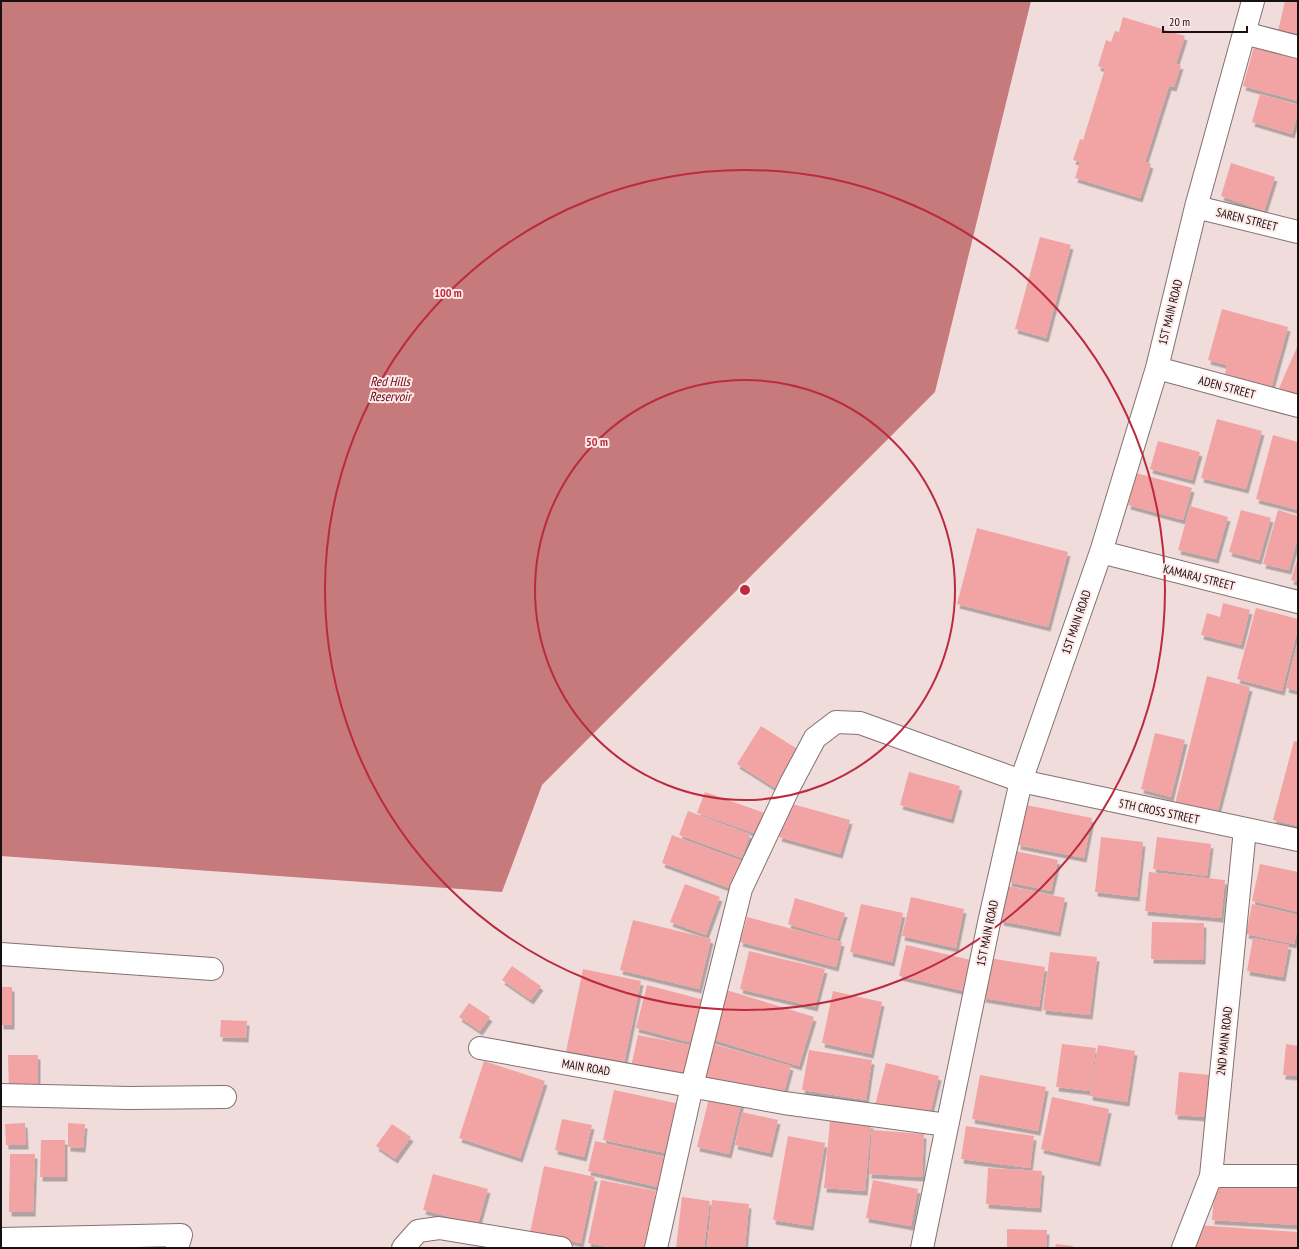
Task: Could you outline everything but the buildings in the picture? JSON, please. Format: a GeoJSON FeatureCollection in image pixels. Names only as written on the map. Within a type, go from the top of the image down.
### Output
{"type":"FeatureCollection","features":[{"type":"Feature","properties":{"kind":"street","name":"1ST MAIN ROAD"},"geometry":{"type":"LineString","coordinates":[[922,1248],[990,918],[1021,781],[1101,552],[1157,368],[1196,207],[1253,1]]}},
{"type":"Feature","properties":{"kind":"street"},"geometry":{"type":"LineString","coordinates":[[1244,33],[1298,46]]}},
{"type":"Feature","properties":{"kind":"street","name":"SAREN STREET"},"geometry":{"type":"LineString","coordinates":[[1196,207],[1298,232]]}},
{"type":"Feature","properties":{"kind":"street","name":"ADEN STREET"},"geometry":{"type":"LineString","coordinates":[[1157,368],[1298,406]]}},
{"type":"Feature","properties":{"kind":"street","name":"KAMARAJ STREET"},"geometry":{"type":"LineString","coordinates":[[1101,552],[1298,602]]}},
{"type":"Feature","properties":{"kind":"street","name":"5TH CROSS STREET"},"geometry":{"type":"LineString","coordinates":[[656,1248],[692,1086],[741,889],[790,785],[815,738],[836,722],[860,723],[1021,781],[1298,840]]}},
{"type":"Feature","properties":{"kind":"street","name":"2ND MAIN ROAD"},"geometry":{"type":"LineString","coordinates":[[1183,1248],[1211,1176],[1245,829]]}},
{"type":"Feature","properties":{"kind":"street"},"geometry":{"type":"LineString","coordinates":[[1,954],[212,969]]}},
{"type":"Feature","properties":{"kind":"street","name":"MAIN ROAD"},"geometry":{"type":"LineString","coordinates":[[480,1048],[784,1103],[947,1125]]}},
{"type":"Feature","properties":{"kind":"street"},"geometry":{"type":"LineString","coordinates":[[1,1095],[129,1098],[225,1098]]}},
{"type":"Feature","properties":{"kind":"street"},"geometry":{"type":"LineString","coordinates":[[1211,1176],[1298,1176]]}},
{"type":"Feature","properties":{"kind":"street"},"geometry":{"type":"LineString","coordinates":[[403,1248],[418,1231],[439,1228],[561,1248]]}},
{"type":"Feature","properties":{"kind":"street"},"geometry":{"type":"LineString","coordinates":[[1,1239],[179,1241]]}},
{"type":"Feature","properties":{"kind":"water","name":"Red Hills Reservoir"},"geometry":{"type":"Polygon","coordinates":[[[1,1],[1031,1],[935,392],[542,785],[502,892],[1,856],[1,1]]]}}]}
